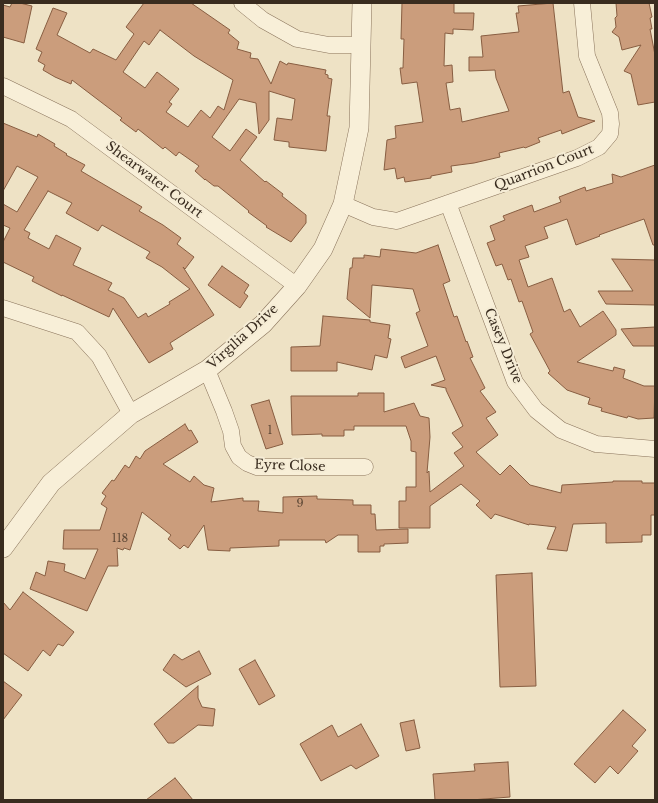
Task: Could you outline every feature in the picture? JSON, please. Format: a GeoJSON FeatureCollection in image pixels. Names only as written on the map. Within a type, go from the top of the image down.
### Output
{"type":"FeatureCollection","features":[{"type":"Feature","properties":{"kind":"street"},"geometry":{"type":"LineString","coordinates":[[242,3],[263,20],[297,39],[329,45],[361,45]]}},
{"type":"Feature","properties":{"kind":"street","name":"Virgilia Drive"},"geometry":{"type":"LineString","coordinates":[[4,543],[51,483],[130,414],[207,370],[262,324],[297,286],[323,249],[344,204],[359,128],[362,3]]}},
{"type":"Feature","properties":{"kind":"street","name":"Quarrion Court"},"geometry":{"type":"LineString","coordinates":[[344,204],[373,217],[397,221],[577,158],[599,147],[610,134],[610,113],[587,56],[582,3]]}},
{"type":"Feature","properties":{"kind":"street","name":"Shearwater Court"},"geometry":{"type":"LineString","coordinates":[[3,86],[72,119],[297,286]]}},
{"type":"Feature","properties":{"kind":"street","name":"Casey Drive"},"geometry":{"type":"LineString","coordinates":[[448,203],[515,382],[536,410],[561,430],[596,444],[655,449]]}},
{"type":"Feature","properties":{"kind":"street"},"geometry":{"type":"LineString","coordinates":[[3,308],[77,332],[99,356],[130,414]]}},
{"type":"Feature","properties":{"kind":"street","name":"Eyre Close"},"geometry":{"type":"LineString","coordinates":[[207,370],[224,410],[231,431],[233,446],[239,457],[247,463],[257,467],[365,467]]}},
{"type":"Feature","properties":{"kind":"building"},"geometry":{"type":"Polygon","coordinates":[[[12,3],[32,6],[24,43],[3,37],[3,5],[10,7],[12,3]]]}},
{"type":"Feature","properties":{"kind":"building"},"geometry":{"type":"Polygon","coordinates":[[[144,3],[191,3],[230,30],[228,33],[239,42],[237,49],[251,53],[250,58],[258,59],[271,84],[280,61],[287,65],[288,63],[326,70],[325,74],[328,75],[328,78],[332,79],[327,116],[330,116],[326,151],[289,147],[289,142],[274,140],[277,118],[292,120],[295,99],[269,91],[269,120],[259,134],[256,103],[239,99],[212,137],[230,151],[246,129],[257,137],[240,160],[265,182],[266,181],[283,194],[282,196],[306,215],[306,223],[291,242],[266,227],[267,226],[218,186],[214,186],[205,180],[195,171],[199,166],[179,152],[176,156],[165,147],[163,149],[138,129],[136,132],[120,120],[122,118],[72,80],[71,84],[55,77],[43,70],[45,65],[38,61],[42,52],[36,49],[53,8],[67,13],[57,35],[90,53],[93,49],[116,60],[134,34],[126,27],[144,3]],[[160,30],[149,45],[144,41],[123,72],[145,88],[157,72],[179,89],[169,102],[172,104],[166,112],[188,127],[201,110],[210,118],[218,106],[224,110],[233,80],[194,56],[160,30]]]}},
{"type":"Feature","properties":{"kind":"building"},"geometry":{"type":"Polygon","coordinates":[[[402,3],[454,3],[454,13],[474,13],[473,30],[453,29],[453,34],[445,33],[444,66],[452,65],[453,82],[446,83],[450,110],[460,108],[462,122],[509,111],[496,78],[495,70],[469,71],[469,57],[483,57],[481,36],[519,32],[516,13],[519,13],[518,6],[553,3],[563,93],[569,91],[578,117],[595,121],[562,134],[561,130],[538,138],[540,142],[525,148],[499,153],[500,157],[474,163],[451,166],[452,172],[431,176],[431,178],[405,182],[404,177],[397,179],[395,168],[384,170],[387,140],[396,138],[395,126],[423,122],[417,82],[402,84],[400,68],[403,68],[404,39],[401,39],[402,3]]]}},
{"type":"Feature","properties":{"kind":"building"},"geometry":{"type":"Polygon","coordinates":[[[616,3],[649,3],[652,17],[650,18],[652,29],[650,29],[655,55],[655,102],[638,105],[631,74],[624,71],[641,45],[622,50],[619,37],[612,32],[616,27],[616,3]]]}},
{"type":"Feature","properties":{"kind":"building"},"geometry":{"type":"Polygon","coordinates":[[[3,123],[37,137],[38,134],[55,144],[54,146],[67,154],[66,155],[85,165],[81,171],[142,207],[139,211],[163,225],[181,238],[177,244],[194,257],[185,269],[183,267],[214,315],[170,343],[173,349],[149,363],[113,308],[109,317],[32,281],[34,277],[3,262],[3,242],[10,228],[3,225],[3,204],[17,212],[38,177],[17,166],[3,191],[3,123]],[[48,191],[24,230],[30,233],[28,238],[49,249],[56,235],[81,248],[73,265],[112,283],[108,290],[124,298],[138,318],[146,313],[148,317],[170,304],[169,302],[190,289],[162,267],[146,258],[150,252],[102,225],[98,231],[66,213],[72,203],[48,191]]]}},
{"type":"Feature","properties":{"kind":"building"},"geometry":{"type":"Polygon","coordinates":[[[655,165],[655,245],[653,245],[644,219],[576,245],[567,219],[544,227],[548,238],[525,246],[529,257],[519,260],[528,287],[552,278],[564,312],[570,309],[580,327],[603,311],[616,330],[616,335],[577,362],[613,371],[614,367],[625,370],[623,378],[644,386],[655,386],[654,418],[638,419],[628,416],[627,418],[601,411],[602,408],[588,404],[590,398],[567,390],[548,373],[550,371],[530,334],[533,332],[522,301],[519,302],[511,279],[508,280],[502,264],[496,266],[487,243],[495,240],[490,226],[505,220],[503,216],[532,205],[534,212],[561,202],[559,197],[585,187],[586,191],[613,183],[612,174],[621,177],[655,165]]]}},
{"type":"Feature","properties":{"kind":"building"},"geometry":{"type":"Polygon","coordinates":[[[438,245],[450,281],[443,284],[454,317],[457,316],[473,357],[470,358],[485,388],[480,391],[496,412],[486,418],[498,435],[476,452],[500,475],[510,465],[530,485],[561,493],[562,485],[613,481],[642,481],[642,483],[655,483],[655,515],[651,515],[651,535],[642,535],[642,542],[606,543],[606,523],[573,524],[567,551],[547,549],[556,527],[529,525],[495,514],[491,519],[476,505],[480,501],[461,484],[430,506],[430,528],[399,528],[399,501],[406,501],[406,487],[416,487],[416,452],[411,451],[411,441],[406,426],[354,426],[354,430],[344,430],[344,436],[322,436],[322,434],[292,435],[291,396],[358,396],[358,393],[384,393],[384,412],[414,403],[420,416],[429,418],[430,437],[427,473],[429,471],[430,492],[464,466],[454,453],[463,447],[452,433],[463,426],[446,388],[431,385],[445,380],[436,356],[405,368],[401,357],[428,346],[416,313],[420,311],[413,289],[372,285],[370,318],[347,299],[350,268],[352,268],[353,258],[364,258],[364,255],[380,257],[381,249],[416,253],[438,245]]]}},
{"type":"Feature","properties":{"kind":"building"},"geometry":{"type":"Polygon","coordinates":[[[612,259],[655,260],[655,305],[606,304],[598,291],[633,291],[612,259]]]}},
{"type":"Feature","properties":{"kind":"building"},"geometry":{"type":"Polygon","coordinates":[[[222,266],[249,285],[244,293],[248,296],[240,308],[208,285],[222,266]]]}},
{"type":"Feature","properties":{"kind":"building"},"geometry":{"type":"Polygon","coordinates":[[[323,316],[370,320],[370,322],[390,325],[388,338],[391,339],[387,358],[375,355],[372,370],[337,362],[337,371],[291,371],[291,347],[320,346],[323,316]]]}},
{"type":"Feature","properties":{"kind":"building"},"geometry":{"type":"Polygon","coordinates":[[[655,327],[655,346],[633,346],[621,329],[655,327]]]}},
{"type":"Feature","properties":{"kind":"building"},"geometry":{"type":"Polygon","coordinates":[[[269,400],[283,444],[266,449],[251,405],[269,400]]]}},
{"type":"Feature","properties":{"kind":"building"},"geometry":{"type":"Polygon","coordinates":[[[185,424],[189,431],[191,430],[198,442],[163,464],[190,482],[194,476],[204,485],[214,488],[211,502],[243,498],[243,501],[259,501],[258,511],[283,513],[283,497],[317,496],[317,499],[353,500],[353,505],[371,505],[371,514],[375,514],[376,530],[408,529],[408,543],[384,544],[384,546],[380,546],[380,552],[358,552],[358,535],[338,535],[326,543],[325,540],[279,540],[279,546],[230,548],[230,551],[208,550],[204,525],[188,548],[184,545],[180,549],[168,539],[171,535],[142,512],[130,550],[117,548],[118,566],[108,566],[87,611],[30,589],[36,572],[45,576],[48,561],[65,564],[64,571],[85,579],[98,549],[63,549],[64,530],[100,530],[107,508],[101,504],[106,496],[102,493],[112,480],[114,481],[125,465],[129,468],[136,456],[140,459],[145,451],[185,424]]]}},
{"type":"Feature","properties":{"kind":"building"},"geometry":{"type":"Polygon","coordinates":[[[532,573],[536,686],[500,687],[496,575],[532,573]]]}},
{"type":"Feature","properties":{"kind":"building"},"geometry":{"type":"Polygon","coordinates":[[[23,592],[74,632],[63,646],[58,644],[50,656],[43,650],[28,671],[3,653],[3,602],[10,610],[23,592]]]}},
{"type":"Feature","properties":{"kind":"building"},"geometry":{"type":"Polygon","coordinates":[[[199,651],[211,674],[186,687],[163,670],[174,654],[182,660],[199,651]]]}},
{"type":"Feature","properties":{"kind":"building"},"geometry":{"type":"Polygon","coordinates":[[[255,660],[275,696],[259,705],[239,669],[255,660]]]}},
{"type":"Feature","properties":{"kind":"building"},"geometry":{"type":"Polygon","coordinates":[[[3,681],[22,695],[3,720],[3,681]]]}},
{"type":"Feature","properties":{"kind":"building"},"geometry":{"type":"Polygon","coordinates":[[[198,686],[198,698],[202,707],[215,709],[213,726],[198,725],[174,743],[168,743],[154,724],[198,686]]]}},
{"type":"Feature","properties":{"kind":"building"},"geometry":{"type":"Polygon","coordinates":[[[623,710],[646,730],[632,746],[638,751],[618,774],[610,766],[595,783],[574,764],[623,710]]]}},
{"type":"Feature","properties":{"kind":"building"},"geometry":{"type":"Polygon","coordinates":[[[414,720],[420,748],[406,751],[400,723],[414,720]]]}},
{"type":"Feature","properties":{"kind":"building"},"geometry":{"type":"Polygon","coordinates":[[[361,724],[379,756],[356,769],[351,765],[321,781],[300,744],[332,725],[338,737],[361,724]]]}},
{"type":"Feature","properties":{"kind":"building"},"geometry":{"type":"Polygon","coordinates":[[[508,762],[510,797],[471,800],[435,800],[433,774],[475,771],[474,764],[508,762]]]}},
{"type":"Feature","properties":{"kind":"building"},"geometry":{"type":"Polygon","coordinates":[[[175,778],[193,800],[146,800],[175,778]]]}}]}
